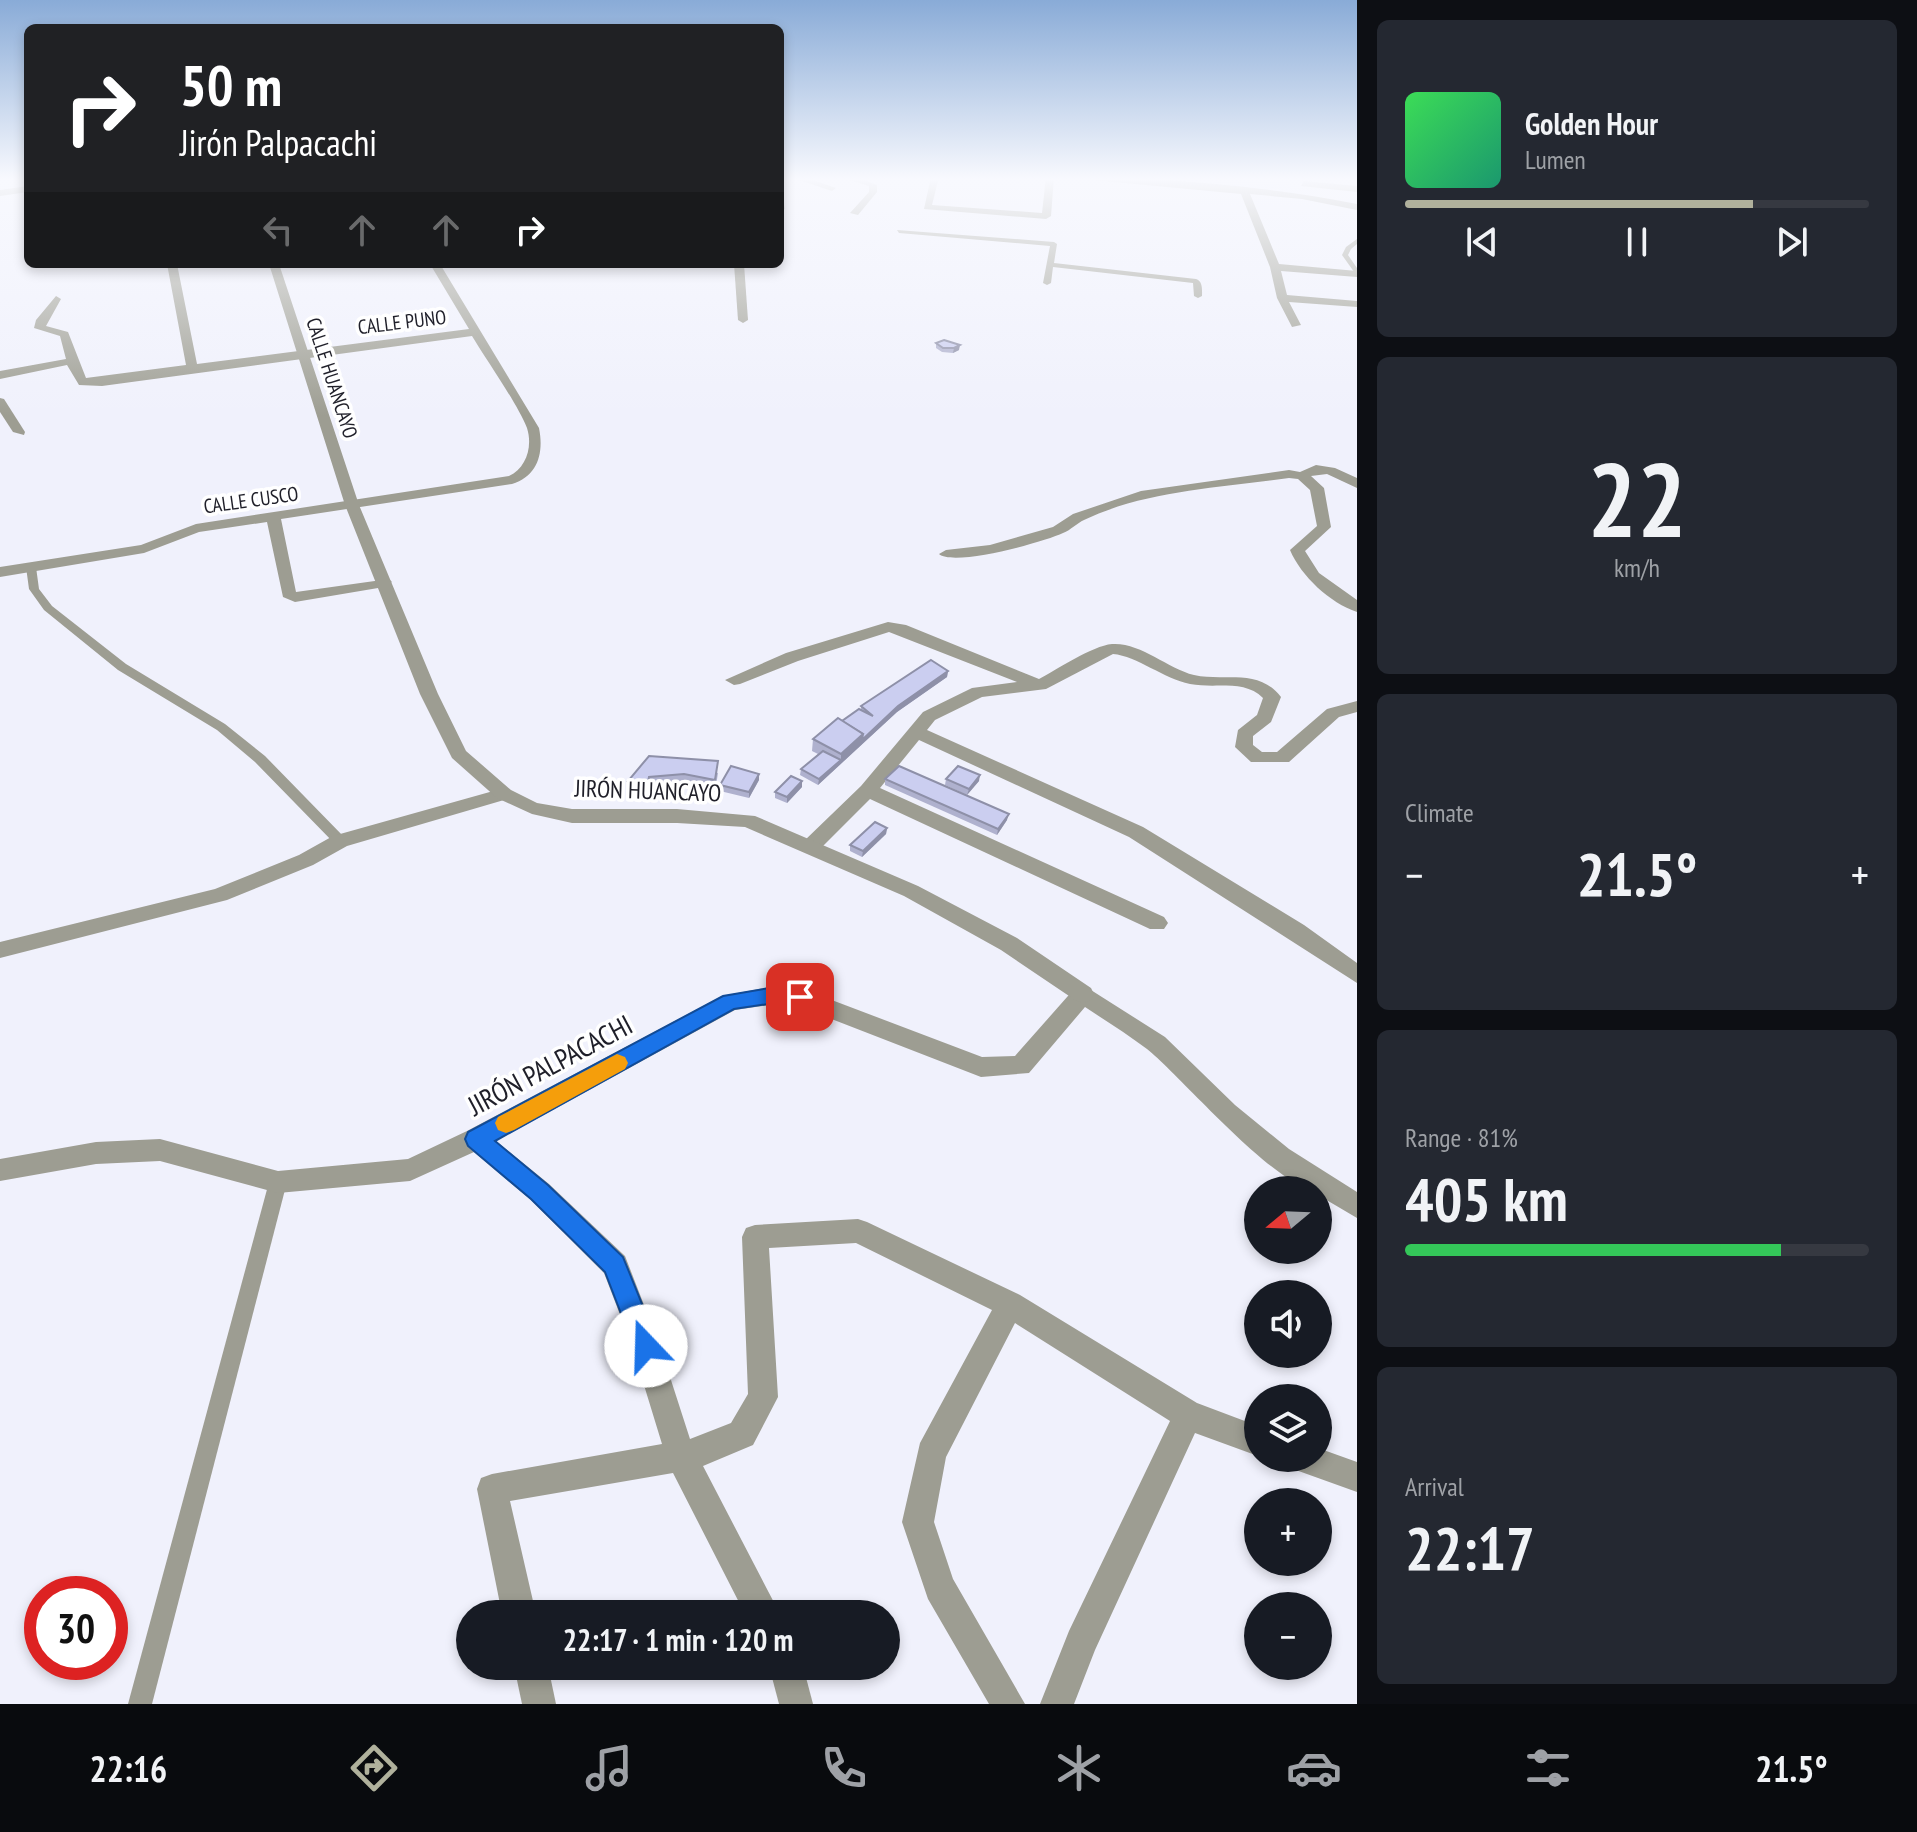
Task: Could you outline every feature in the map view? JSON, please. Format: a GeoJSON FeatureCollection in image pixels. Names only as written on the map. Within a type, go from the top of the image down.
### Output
{"type":"FeatureCollection","features":[{"type":"Feature","properties":{"kind":"street"},"geometry":{"type":"LineString","coordinates":[[1271,257],[1282,298],[1296,325]]}},
{"type":"Feature","properties":{"kind":"street"},"geometry":{"type":"LineString","coordinates":[[1275,267],[1357,274]]}},
{"type":"Feature","properties":{"kind":"street"},"geometry":{"type":"LineString","coordinates":[[173,268],[192,368]]}},
{"type":"Feature","properties":{"kind":"street","name":"CALLE HUANCAYO"},"geometry":{"type":"LineString","coordinates":[[275,268],[352,505]]}},
{"type":"Feature","properties":{"kind":"street"},"geometry":{"type":"LineString","coordinates":[[437,268],[475,332]]}},
{"type":"Feature","properties":{"kind":"street"},"geometry":{"type":"LineString","coordinates":[[739,268],[743,320]]}},
{"type":"Feature","properties":{"kind":"street"},"geometry":{"type":"LineString","coordinates":[[1282,298],[1357,304]]}},
{"type":"Feature","properties":{"kind":"street"},"geometry":{"type":"LineString","coordinates":[[0,375],[71,361],[72,347],[64,334],[40,328],[41,320],[56,299]]}},
{"type":"Feature","properties":{"kind":"street","name":"CALLE PUNO"},"geometry":{"type":"LineString","coordinates":[[71,361],[76,375],[83,382],[102,382],[475,332]]}},
{"type":"Feature","properties":{"kind":"street","name":"CALLE CUSCO"},"geometry":{"type":"LineString","coordinates":[[0,572],[144,549],[196,528],[512,480],[522,475],[530,464],[535,435],[475,332]]}},
{"type":"Feature","properties":{"kind":"street"},"geometry":{"type":"LineString","coordinates":[[0,402],[19,432]]}},
{"type":"Feature","properties":{"kind":"street"},"geometry":{"type":"LineString","coordinates":[[1302,476],[1308,471],[1326,469],[1357,484]]}},
{"type":"Feature","properties":{"kind":"street"},"geometry":{"type":"LineString","coordinates":[[946,554],[991,549],[1058,530],[1078,517],[1141,495],[1289,474],[1302,476],[1317,488],[1324,527],[1297,550],[1302,565],[1318,581],[1357,607]]}},
{"type":"Feature","properties":{"kind":"street","name":"JIRÓN HUANCAYO"},"geometry":{"type":"LineString","coordinates":[[352,505],[458,754],[504,794],[532,808],[572,816],[677,816],[748,821],[911,891],[1009,944],[1157,1044],[1226,1112],[1280,1157],[1357,1206]]}},
{"type":"Feature","properties":{"kind":"street"},"geometry":{"type":"LineString","coordinates":[[273,517],[289,594],[295,597],[384,582]]}},
{"type":"Feature","properties":{"kind":"street"},"geometry":{"type":"LineString","coordinates":[[734,680],[792,657],[888,627],[900,628],[1040,685]]}},
{"type":"Feature","properties":{"kind":"street"},"geometry":{"type":"LineString","coordinates":[[810,847],[868,790],[929,716],[978,692],[1040,685],[1110,649],[1121,649],[1191,679],[1252,681],[1265,688],[1272,697],[1265,718],[1244,734],[1244,747],[1258,758],[1282,758],[1333,713],[1357,706]]}},
{"type":"Feature","properties":{"kind":"street"},"geometry":{"type":"LineString","coordinates":[[914,731],[1136,832],[1296,931],[1357,975]]}},
{"type":"Feature","properties":{"kind":"street"},"geometry":{"type":"LineString","coordinates":[[868,790],[1157,923]]}},
{"type":"Feature","properties":{"kind":"street"},"geometry":{"type":"LineString","coordinates":[[0,950],[220,895],[306,860],[340,841],[504,794]]}},
{"type":"Feature","properties":{"kind":"street","name":"JIRÓN PALPACACHI"},"geometry":{"type":"LineString","coordinates":[[0,1170],[96,1153],[160,1150],[278,1182],[410,1170],[476,1139],[730,1002],[775,995],[800,997],[981,1067],[1021,1066],[1083,994]]}},
{"type":"Feature","properties":{"kind":"street"},"geometry":{"type":"LineString","coordinates":[[476,1139],[540,1192],[615,1265],[646,1346],[681,1456],[756,1600]]}},
{"type":"Feature","properties":{"kind":"street"},"geometry":{"type":"LineString","coordinates":[[516,1600],[492,1489],[681,1456],[709,1449],[742,1434],[763,1397],[755,1237],[858,1231],[1010,1304],[1188,1415],[1244,1436]]}},
{"type":"Feature","properties":{"kind":"street"},"geometry":{"type":"LineString","coordinates":[[1008,1704],[940,1587],[918,1522],[931,1454],[1010,1304]]}},
{"type":"Feature","properties":{"kind":"street"},"geometry":{"type":"LineString","coordinates":[[1057,1704],[1081,1643],[1188,1415]]}},
{"type":"Feature","properties":{"kind":"street"},"geometry":{"type":"LineString","coordinates":[[1332,1468],[1357,1477]]}},
{"type":"Feature","properties":{"kind":"street"},"geometry":{"type":"LineString","coordinates":[[534,1680],[539,1704]]}},
{"type":"Feature","properties":{"kind":"street"},"geometry":{"type":"LineString","coordinates":[[790,1680],[796,1704]]}},
{"type":"Feature","properties":{"kind":"lane"},"geometry":{"type":"LineString","coordinates":[[1047,283],[1052,257]]}},
{"type":"Feature","properties":{"kind":"lane"},"geometry":{"type":"LineString","coordinates":[[1346,257],[1357,274]]}},
{"type":"Feature","properties":{"kind":"lane"},"geometry":{"type":"LineString","coordinates":[[1051,265],[1196,281],[1198,296]]}},
{"type":"Feature","properties":{"kind":"lane"},"geometry":{"type":"LineString","coordinates":[[31,567],[34,589],[48,608],[122,667],[221,727],[260,759],[340,841]]}},
{"type":"Feature","properties":{"kind":"lane"},"geometry":{"type":"LineString","coordinates":[[140,1704],[278,1182]]}},
{"type":"Feature","properties":{"kind":"building"},"geometry":{"type":"Polygon","coordinates":[[[944,340],[960,345],[943,348],[936,343],[944,340]]]}},
{"type":"Feature","properties":{"kind":"building"},"geometry":{"type":"Polygon","coordinates":[[[931,660],[948,671],[898,706],[862,740],[863,734],[842,721],[859,709],[873,716],[861,706],[931,660]]]}},
{"type":"Feature","properties":{"kind":"building"},"geometry":{"type":"Polygon","coordinates":[[[838,718],[863,734],[841,754],[813,739],[838,718]]]}},
{"type":"Feature","properties":{"kind":"building"},"geometry":{"type":"Polygon","coordinates":[[[823,751],[841,760],[819,779],[801,769],[823,751]]]}},
{"type":"Feature","properties":{"kind":"building"},"geometry":{"type":"Polygon","coordinates":[[[649,756],[718,761],[715,780],[684,774],[649,777],[648,782],[628,781],[649,756]]]}},
{"type":"Feature","properties":{"kind":"building"},"geometry":{"type":"Polygon","coordinates":[[[731,766],[759,774],[749,792],[720,785],[731,766]]]}},
{"type":"Feature","properties":{"kind":"building"},"geometry":{"type":"Polygon","coordinates":[[[899,766],[1009,814],[998,829],[885,779],[899,766]]]}},
{"type":"Feature","properties":{"kind":"building"},"geometry":{"type":"Polygon","coordinates":[[[958,766],[980,775],[969,789],[946,779],[958,766]]]}},
{"type":"Feature","properties":{"kind":"building"},"geometry":{"type":"Polygon","coordinates":[[[791,776],[802,781],[787,797],[775,792],[791,776]]]}},
{"type":"Feature","properties":{"kind":"building"},"geometry":{"type":"Polygon","coordinates":[[[875,822],[887,828],[863,851],[850,845],[875,822]]]}},
{"type":"Feature","properties":{"kind":"slow traffic"},"geometry":{"type":"LineString","coordinates":[[506,1123],[617,1063]]}},
{"type":"Feature","properties":{"kind":"route"},"geometry":{"type":"LineString","coordinates":[[646,1346],[615,1265],[540,1192],[476,1139],[730,1002],[775,995],[800,997]]}}]}
